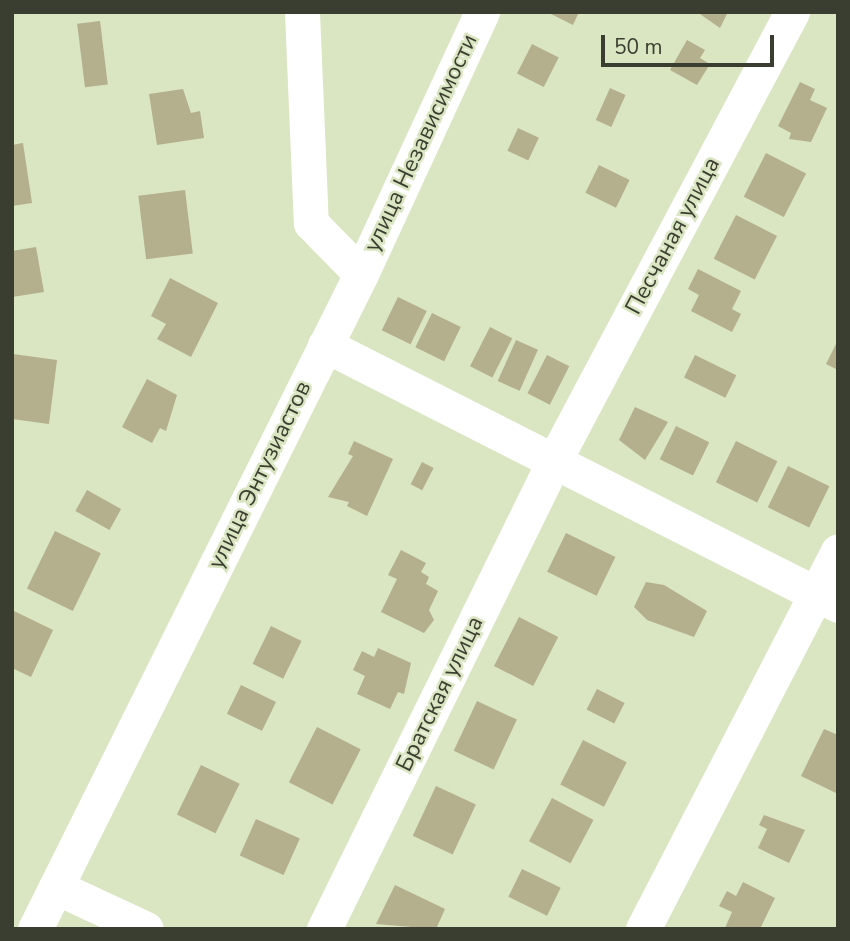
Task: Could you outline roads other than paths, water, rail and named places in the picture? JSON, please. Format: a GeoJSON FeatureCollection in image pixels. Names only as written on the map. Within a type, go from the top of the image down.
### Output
{"type":"FeatureCollection","features":[{"type":"Feature","properties":{"kind":"street"},"geometry":{"type":"LineString","coordinates":[[302,12],[311,223],[361,274]]}},
{"type":"Feature","properties":{"kind":"street","name":"улица Независимости"},"geometry":{"type":"LineString","coordinates":[[361,274],[482,12]]}},
{"type":"Feature","properties":{"kind":"street","name":"Песчаная улица"},"geometry":{"type":"LineString","coordinates":[[555,459],[792,12]]}},
{"type":"Feature","properties":{"kind":"street","name":"улица Энтузиастов"},"geometry":{"type":"LineString","coordinates":[[35,929],[361,274]]}},
{"type":"Feature","properties":{"kind":"street"},"geometry":{"type":"LineString","coordinates":[[325,345],[555,459],[827,600]]}},
{"type":"Feature","properties":{"kind":"street","name":"Братская улица"},"geometry":{"type":"LineString","coordinates":[[324,929],[555,459]]}},
{"type":"Feature","properties":{"kind":"street"},"geometry":{"type":"LineString","coordinates":[[643,929],[827,600],[838,551]]}},
{"type":"Feature","properties":{"kind":"street"},"geometry":{"type":"LineString","coordinates":[[55,887],[146,929]]}}]}
